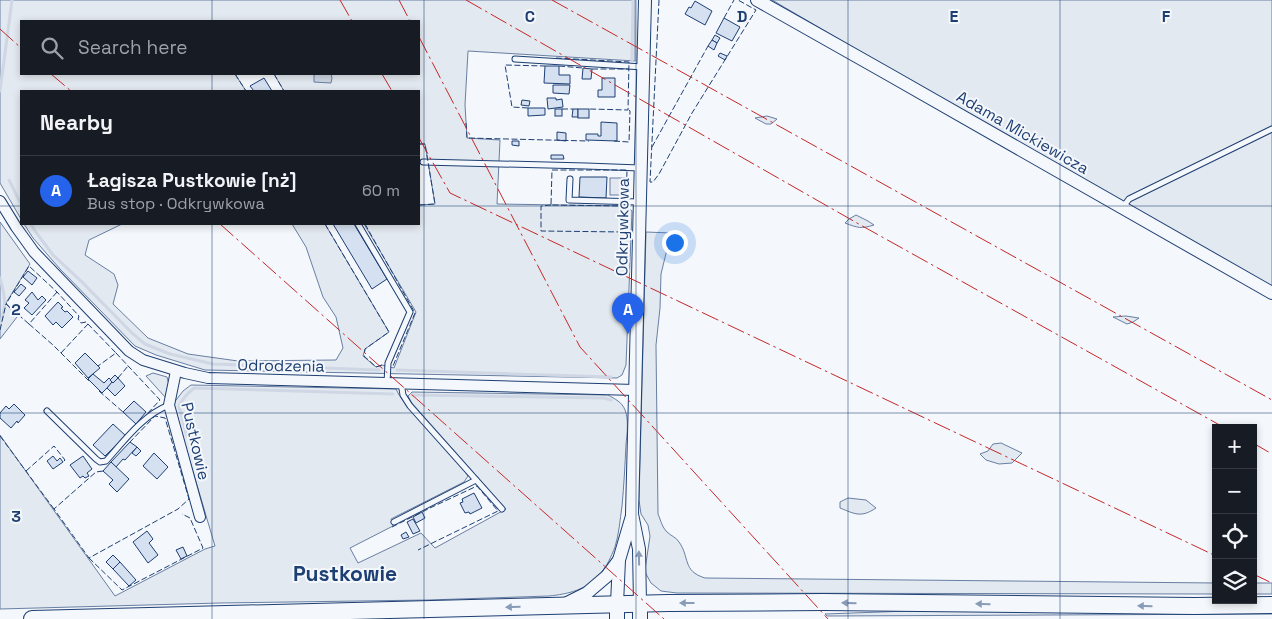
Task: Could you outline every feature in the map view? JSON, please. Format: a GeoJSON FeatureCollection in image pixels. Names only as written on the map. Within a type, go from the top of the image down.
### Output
{"type":"FeatureCollection","features":[{"type":"Feature","properties":{"kind":"main road"},"geometry":{"type":"LineString","coordinates":[[32,619],[562,605],[617,611],[640,611],[823,602],[1174,606],[1272,605]]}},
{"type":"Feature","properties":{"kind":"street","name":"Odkrywkowa"},"geometry":{"type":"LineString","coordinates":[[640,611],[639,549],[632,514],[645,0]]}},
{"type":"Feature","properties":{"kind":"street","name":"Adama Mickiewicza"},"geometry":{"type":"LineString","coordinates":[[757,0],[1272,293]]}},
{"type":"Feature","properties":{"kind":"street","name":"Odrodzenia"},"geometry":{"type":"LineString","coordinates":[[0,201],[34,252],[129,351],[143,360],[176,371],[208,378],[635,390]]}},
{"type":"Feature","properties":{"kind":"street","name":"Pustkowie"},"geometry":{"type":"LineString","coordinates":[[176,371],[169,405],[200,517]]}},
{"type":"Feature","properties":{"kind":"street","name":"Odkrywkowa"},"geometry":{"type":"LineString","coordinates":[[617,611],[619,560],[632,514]]}},
{"type":"Feature","properties":{"kind":"street","name":"Odkrywkowa"},"geometry":{"type":"LineString","coordinates":[[562,605],[587,593],[607,576],[619,560]]}},
{"type":"Feature","properties":{"kind":"lane"},"geometry":{"type":"LineString","coordinates":[[515,59],[644,67]]}},
{"type":"Feature","properties":{"kind":"lane"},"geometry":{"type":"LineString","coordinates":[[1123,208],[1129,199],[1272,129]]}},
{"type":"Feature","properties":{"kind":"lane"},"geometry":{"type":"LineString","coordinates":[[423,162],[641,168]]}},
{"type":"Feature","properties":{"kind":"lane"},"geometry":{"type":"LineString","coordinates":[[570,179],[569,200],[640,202]]}},
{"type":"Feature","properties":{"kind":"lane"},"geometry":{"type":"LineString","coordinates":[[359,225],[410,312],[388,364],[387,382]]}},
{"type":"Feature","properties":{"kind":"lane"},"geometry":{"type":"LineString","coordinates":[[402,383],[403,395],[410,406],[502,510]]}},
{"type":"Feature","properties":{"kind":"lane"},"geometry":{"type":"LineString","coordinates":[[47,411],[100,462],[106,461],[154,412],[169,405]]}},
{"type":"Feature","properties":{"kind":"lane"},"geometry":{"type":"LineString","coordinates":[[394,522],[476,480]]}},
{"type":"Feature","properties":{"kind":"shaded area"},"geometry":{"type":"Polygon","coordinates":[[[0,0],[635,0],[635,61],[468,51],[465,105],[467,138],[500,140],[497,204],[626,206],[632,211],[626,365],[622,375],[617,378],[205,370],[156,355],[135,346],[60,269],[33,238],[25,225],[120,225],[89,240],[85,255],[114,274],[118,285],[113,304],[148,338],[188,354],[238,361],[336,360],[343,348],[336,317],[323,297],[306,247],[293,225],[326,225],[389,332],[365,349],[363,356],[376,367],[382,365],[394,368],[416,312],[365,225],[420,225],[420,205],[435,204],[425,144],[420,144],[420,90],[283,90],[275,75],[420,75],[420,20],[20,20],[20,75],[236,75],[245,90],[20,90],[20,217],[0,183],[0,0]]]}},
{"type":"Feature","properties":{"kind":"shaded area"},"geometry":{"type":"Polygon","coordinates":[[[772,0],[1272,0],[1272,288],[1121,204],[772,0]]]}},
{"type":"Feature","properties":{"kind":"shaded area"},"geometry":{"type":"Polygon","coordinates":[[[314,75],[331,75],[331,83],[314,82],[314,75]]]}},
{"type":"Feature","properties":{"kind":"shaded area"},"geometry":{"type":"Polygon","coordinates":[[[767,116],[777,119],[771,124],[766,124],[755,118],[767,116]]]}},
{"type":"Feature","properties":{"kind":"shaded area"},"geometry":{"type":"Polygon","coordinates":[[[610,178],[625,178],[625,195],[610,195],[610,178]]]}},
{"type":"Feature","properties":{"kind":"shaded area"},"geometry":{"type":"Polygon","coordinates":[[[856,215],[874,225],[859,227],[845,223],[856,215]]]}},
{"type":"Feature","properties":{"kind":"shaded area"},"geometry":{"type":"Polygon","coordinates":[[[0,222],[30,264],[6,303],[17,317],[0,339],[0,222]]]}},
{"type":"Feature","properties":{"kind":"shaded area"},"geometry":{"type":"Polygon","coordinates":[[[646,232],[671,233],[661,274],[656,345],[658,514],[664,528],[678,540],[693,572],[705,578],[1212,583],[1212,594],[677,593],[661,591],[651,583],[645,570],[650,536],[648,525],[641,514],[639,500],[646,232]]]}},
{"type":"Feature","properties":{"kind":"shaded area"},"geometry":{"type":"Polygon","coordinates":[[[1113,317],[1139,318],[1127,324],[1113,317]]]}},
{"type":"Feature","properties":{"kind":"shaded area"},"geometry":{"type":"Polygon","coordinates":[[[153,373],[167,377],[169,385],[165,397],[146,376],[153,373]]]}},
{"type":"Feature","properties":{"kind":"shaded area"},"geometry":{"type":"Polygon","coordinates":[[[191,385],[396,389],[399,395],[468,476],[464,482],[391,519],[393,526],[350,548],[358,563],[421,533],[435,548],[506,509],[411,402],[408,396],[412,392],[608,395],[624,407],[627,422],[622,506],[615,547],[605,568],[589,584],[570,592],[549,596],[0,609],[0,435],[115,596],[205,549],[215,546],[173,404],[183,391],[191,385]]]}},
{"type":"Feature","properties":{"kind":"shaded area"},"geometry":{"type":"Polygon","coordinates":[[[1001,443],[1022,453],[1012,463],[999,464],[986,460],[980,454],[988,451],[993,444],[1001,443]]]}},
{"type":"Feature","properties":{"kind":"shaded area"},"geometry":{"type":"Polygon","coordinates":[[[848,498],[866,500],[876,508],[866,513],[858,514],[840,508],[840,502],[848,498]]]}},
{"type":"Feature","properties":{"kind":"shaded area"},"geometry":{"type":"Polygon","coordinates":[[[1257,583],[1272,583],[1272,594],[1257,594],[1257,583]]]}},
{"type":"Feature","properties":{"kind":"shaded area"},"geometry":{"type":"Polygon","coordinates":[[[908,611],[1272,611],[1272,614],[827,616],[825,614],[908,611]]]}},
{"type":"Feature","properties":{"kind":"building"},"geometry":{"type":"Polygon","coordinates":[[[695,1],[712,11],[705,25],[685,14],[695,1]]]}},
{"type":"Feature","properties":{"kind":"building"},"geometry":{"type":"Polygon","coordinates":[[[724,18],[740,27],[732,41],[716,33],[724,18]]]}},
{"type":"Feature","properties":{"kind":"building"},"geometry":{"type":"Polygon","coordinates":[[[715,35],[720,38],[717,43],[712,40],[715,35]]]}},
{"type":"Feature","properties":{"kind":"building"},"geometry":{"type":"Polygon","coordinates":[[[712,40],[717,43],[714,50],[708,46],[712,40]]]}},
{"type":"Feature","properties":{"kind":"building"},"geometry":{"type":"Polygon","coordinates":[[[720,53],[727,56],[725,60],[718,56],[720,53]]]}},
{"type":"Feature","properties":{"kind":"building"},"geometry":{"type":"Polygon","coordinates":[[[545,66],[559,66],[559,75],[570,75],[570,84],[544,83],[545,66]]]}},
{"type":"Feature","properties":{"kind":"building"},"geometry":{"type":"Polygon","coordinates":[[[583,68],[592,69],[591,79],[582,79],[583,68]]]}},
{"type":"Feature","properties":{"kind":"building"},"geometry":{"type":"Polygon","coordinates":[[[264,78],[271,90],[253,90],[250,86],[264,78]]]}},
{"type":"Feature","properties":{"kind":"building"},"geometry":{"type":"Polygon","coordinates":[[[602,78],[615,78],[615,97],[598,97],[598,90],[602,90],[602,78]]]}},
{"type":"Feature","properties":{"kind":"building"},"geometry":{"type":"Polygon","coordinates":[[[553,85],[570,85],[569,94],[553,93],[553,85]]]}},
{"type":"Feature","properties":{"kind":"building"},"geometry":{"type":"Polygon","coordinates":[[[547,98],[562,99],[563,107],[548,109],[547,98]]]}},
{"type":"Feature","properties":{"kind":"building"},"geometry":{"type":"Polygon","coordinates":[[[522,100],[530,101],[529,106],[521,105],[522,100]]]}},
{"type":"Feature","properties":{"kind":"building"},"geometry":{"type":"Polygon","coordinates":[[[528,108],[545,108],[545,115],[528,116],[528,108]]]}},
{"type":"Feature","properties":{"kind":"building"},"geometry":{"type":"Polygon","coordinates":[[[555,109],[562,109],[562,116],[555,116],[555,109]]]}},
{"type":"Feature","properties":{"kind":"building"},"geometry":{"type":"Polygon","coordinates":[[[573,109],[578,109],[578,117],[572,117],[573,109]]]}},
{"type":"Feature","properties":{"kind":"building"},"geometry":{"type":"Polygon","coordinates":[[[578,109],[589,109],[589,118],[578,118],[578,109]]]}},
{"type":"Feature","properties":{"kind":"building"},"geometry":{"type":"Polygon","coordinates":[[[601,122],[617,123],[617,141],[586,140],[586,134],[598,134],[598,136],[601,136],[601,122]]]}},
{"type":"Feature","properties":{"kind":"building"},"geometry":{"type":"Polygon","coordinates":[[[557,132],[566,133],[566,141],[557,140],[557,132]]]}},
{"type":"Feature","properties":{"kind":"building"},"geometry":{"type":"Polygon","coordinates":[[[512,141],[519,141],[519,146],[512,145],[512,141]]]}},
{"type":"Feature","properties":{"kind":"building"},"geometry":{"type":"Polygon","coordinates":[[[551,155],[563,155],[564,159],[551,159],[551,155]]]}},
{"type":"Feature","properties":{"kind":"building"},"geometry":{"type":"Polygon","coordinates":[[[580,177],[607,177],[606,198],[579,197],[580,177]]]}},
{"type":"Feature","properties":{"kind":"building"},"geometry":{"type":"Polygon","coordinates":[[[334,225],[355,225],[387,279],[372,289],[334,225]]]}},
{"type":"Feature","properties":{"kind":"building"},"geometry":{"type":"Polygon","coordinates":[[[28,271],[37,278],[32,285],[23,277],[28,271]]]}},
{"type":"Feature","properties":{"kind":"building"},"geometry":{"type":"Polygon","coordinates":[[[21,284],[26,288],[19,296],[14,292],[21,284]]]}},
{"type":"Feature","properties":{"kind":"building"},"geometry":{"type":"Polygon","coordinates":[[[32,292],[38,300],[42,296],[46,300],[32,315],[24,308],[29,303],[25,300],[32,292]]]}},
{"type":"Feature","properties":{"kind":"building"},"geometry":{"type":"Polygon","coordinates":[[[58,302],[65,312],[67,311],[73,317],[62,328],[56,322],[53,325],[45,316],[58,302]]]}},
{"type":"Feature","properties":{"kind":"building"},"geometry":{"type":"Polygon","coordinates":[[[85,353],[100,368],[88,378],[75,363],[85,353]]]}},
{"type":"Feature","properties":{"kind":"building"},"geometry":{"type":"Polygon","coordinates":[[[93,374],[104,383],[109,378],[113,382],[102,393],[88,379],[93,374]]]}},
{"type":"Feature","properties":{"kind":"building"},"geometry":{"type":"Polygon","coordinates":[[[115,375],[118,378],[113,383],[110,380],[115,375]]]}},
{"type":"Feature","properties":{"kind":"building"},"geometry":{"type":"Polygon","coordinates":[[[118,378],[125,386],[115,396],[107,388],[118,378]]]}},
{"type":"Feature","properties":{"kind":"building"},"geometry":{"type":"Polygon","coordinates":[[[134,401],[146,412],[136,424],[123,412],[134,401]]]}},
{"type":"Feature","properties":{"kind":"building"},"geometry":{"type":"Polygon","coordinates":[[[14,404],[25,415],[11,428],[0,418],[0,413],[6,406],[9,409],[14,404]]]}},
{"type":"Feature","properties":{"kind":"building"},"geometry":{"type":"Polygon","coordinates":[[[113,424],[126,436],[105,456],[93,445],[113,424]]]}},
{"type":"Feature","properties":{"kind":"building"},"geometry":{"type":"Polygon","coordinates":[[[130,442],[137,447],[116,467],[111,462],[130,442]]]}},
{"type":"Feature","properties":{"kind":"building"},"geometry":{"type":"Polygon","coordinates":[[[137,447],[141,451],[136,456],[132,453],[137,447]]]}},
{"type":"Feature","properties":{"kind":"building"},"geometry":{"type":"Polygon","coordinates":[[[154,453],[168,467],[157,479],[143,466],[154,453]]]}},
{"type":"Feature","properties":{"kind":"building"},"geometry":{"type":"Polygon","coordinates":[[[53,456],[57,461],[60,458],[63,462],[53,469],[47,461],[53,456]]]}},
{"type":"Feature","properties":{"kind":"building"},"geometry":{"type":"Polygon","coordinates":[[[83,456],[92,469],[87,473],[89,476],[80,478],[70,465],[83,456]]]}},
{"type":"Feature","properties":{"kind":"building"},"geometry":{"type":"Polygon","coordinates":[[[111,462],[129,479],[117,492],[109,484],[113,480],[103,471],[111,462]]]}},
{"type":"Feature","properties":{"kind":"building"},"geometry":{"type":"Polygon","coordinates":[[[474,493],[482,508],[470,514],[469,512],[465,513],[460,503],[463,502],[462,499],[474,493]]]}},
{"type":"Feature","properties":{"kind":"building"},"geometry":{"type":"Polygon","coordinates":[[[422,512],[425,518],[416,523],[413,517],[422,512]]]}},
{"type":"Feature","properties":{"kind":"building"},"geometry":{"type":"Polygon","coordinates":[[[413,519],[420,531],[413,534],[407,522],[413,519]]]}},
{"type":"Feature","properties":{"kind":"building"},"geometry":{"type":"Polygon","coordinates":[[[147,531],[153,539],[149,543],[158,555],[148,563],[133,542],[147,531]]]}},
{"type":"Feature","properties":{"kind":"building"},"geometry":{"type":"Polygon","coordinates":[[[406,532],[409,537],[403,539],[401,535],[406,532]]]}},
{"type":"Feature","properties":{"kind":"building"},"geometry":{"type":"Polygon","coordinates":[[[183,547],[187,556],[181,559],[176,550],[183,547]]]}},
{"type":"Feature","properties":{"kind":"building"},"geometry":{"type":"Polygon","coordinates":[[[113,555],[120,562],[113,569],[106,562],[113,555]]]}},
{"type":"Feature","properties":{"kind":"building"},"geometry":{"type":"Polygon","coordinates":[[[120,562],[136,580],[129,586],[113,569],[120,562]]]}},
{"type":"Feature","properties":{"kind":"waterway"},"geometry":{"type":"LineString","coordinates":[[0,91],[12,0]]}},
{"type":"Feature","properties":{"kind":"waterway"},"geometry":{"type":"LineString","coordinates":[[632,61],[633,0]]}},
{"type":"Feature","properties":{"kind":"waterway"},"geometry":{"type":"LineString","coordinates":[[9,180],[20,202]]}},
{"type":"Feature","properties":{"kind":"waterway"},"geometry":{"type":"LineString","coordinates":[[32,225],[53,255],[145,344],[170,354],[213,364],[379,370]]}},
{"type":"Feature","properties":{"kind":"waterway"},"geometry":{"type":"LineString","coordinates":[[0,278],[4,302],[0,326]]}},
{"type":"Feature","properties":{"kind":"waterway"},"geometry":{"type":"LineString","coordinates":[[397,370],[611,377]]}},
{"type":"Feature","properties":{"kind":"waterway"},"geometry":{"type":"LineString","coordinates":[[187,436],[179,406],[185,396],[194,388],[393,394]]}},
{"type":"Feature","properties":{"kind":"waterway"},"geometry":{"type":"LineString","coordinates":[[412,395],[604,398],[611,400]]}},
{"type":"Feature","properties":{"kind":"fence"},"geometry":{"type":"LineString","coordinates":[[659,0],[650,182],[653,182],[659,174],[692,113],[756,10],[738,0]]}},
{"type":"Feature","properties":{"kind":"fence"},"geometry":{"type":"LineString","coordinates":[[724,18],[734,0]]}},
{"type":"Feature","properties":{"kind":"fence"},"geometry":{"type":"LineString","coordinates":[[652,147],[708,46]]}},
{"type":"Feature","properties":{"kind":"fence"},"geometry":{"type":"LineString","coordinates":[[556,58],[629,62],[628,110],[589,109]]}},
{"type":"Feature","properties":{"kind":"fence"},"geometry":{"type":"LineString","coordinates":[[528,108],[512,107],[505,65],[545,66]]}},
{"type":"Feature","properties":{"kind":"fence"},"geometry":{"type":"LineString","coordinates":[[559,66],[583,68]]}},
{"type":"Feature","properties":{"kind":"fence"},"geometry":{"type":"LineString","coordinates":[[592,69],[629,69]]}},
{"type":"Feature","properties":{"kind":"fence"},"geometry":{"type":"LineString","coordinates":[[236,75],[245,90]]}},
{"type":"Feature","properties":{"kind":"fence"},"geometry":{"type":"LineString","coordinates":[[275,75],[283,90]]}},
{"type":"Feature","properties":{"kind":"fence"},"geometry":{"type":"LineString","coordinates":[[562,109],[573,109]]}},
{"type":"Feature","properties":{"kind":"fence"},"geometry":{"type":"LineString","coordinates":[[614,141],[629,142],[629,110]]}},
{"type":"Feature","properties":{"kind":"fence"},"geometry":{"type":"LineString","coordinates":[[466,123],[467,138],[589,141]]}},
{"type":"Feature","properties":{"kind":"fence"},"geometry":{"type":"LineString","coordinates":[[420,144],[425,144],[435,204],[420,205]]}},
{"type":"Feature","properties":{"kind":"fence"},"geometry":{"type":"LineString","coordinates":[[552,170],[627,170],[626,206],[551,205],[552,170]]}},
{"type":"Feature","properties":{"kind":"fence"},"geometry":{"type":"LineString","coordinates":[[551,205],[541,206],[541,231],[625,232]]}},
{"type":"Feature","properties":{"kind":"fence"},"geometry":{"type":"LineString","coordinates":[[326,225],[389,332],[365,349],[364,356],[376,367],[385,366]]}},
{"type":"Feature","properties":{"kind":"fence"},"geometry":{"type":"LineString","coordinates":[[366,225],[415,313],[393,366]]}},
{"type":"Feature","properties":{"kind":"fence"},"geometry":{"type":"LineString","coordinates":[[57,292],[29,324],[6,304],[29,266],[57,292],[79,316],[78,319],[81,323],[86,322],[116,353],[98,366]]}},
{"type":"Feature","properties":{"kind":"fence"},"geometry":{"type":"LineString","coordinates":[[0,330],[6,304]]}},
{"type":"Feature","properties":{"kind":"fence"},"geometry":{"type":"LineString","coordinates":[[29,324],[90,382]]}},
{"type":"Feature","properties":{"kind":"fence"},"geometry":{"type":"LineString","coordinates":[[61,353],[88,324]]}},
{"type":"Feature","properties":{"kind":"fence"},"geometry":{"type":"LineString","coordinates":[[116,353],[160,400],[146,413]]}},
{"type":"Feature","properties":{"kind":"fence"},"geometry":{"type":"LineString","coordinates":[[118,378],[128,366]]}},
{"type":"Feature","properties":{"kind":"fence"},"geometry":{"type":"LineString","coordinates":[[99,391],[123,412]]}},
{"type":"Feature","properties":{"kind":"fence"},"geometry":{"type":"LineString","coordinates":[[103,471],[96,472],[54,509],[89,558],[178,509],[189,499],[165,418],[155,416],[130,442]]}},
{"type":"Feature","properties":{"kind":"fence"},"geometry":{"type":"LineString","coordinates":[[0,436],[54,509]]}},
{"type":"Feature","properties":{"kind":"fence"},"geometry":{"type":"LineString","coordinates":[[26,471],[54,446],[65,460],[63,462]]}},
{"type":"Feature","properties":{"kind":"fence"},"geometry":{"type":"LineString","coordinates":[[392,527],[477,486],[498,511],[418,550]]}},
{"type":"Feature","properties":{"kind":"fence"},"geometry":{"type":"LineString","coordinates":[[89,558],[122,590],[203,548],[190,518],[182,514]]}},
{"type":"Feature","properties":{"kind":"power"},"geometry":{"type":"LineString","coordinates":[[340,0],[351,20]]}},
{"type":"Feature","properties":{"kind":"power"},"geometry":{"type":"LineString","coordinates":[[399,0],[409,20]]}},
{"type":"Feature","properties":{"kind":"power"},"geometry":{"type":"LineString","coordinates":[[466,0],[857,223],[1218,424]]}},
{"type":"Feature","properties":{"kind":"power"},"geometry":{"type":"LineString","coordinates":[[552,0],[1272,400]]}},
{"type":"Feature","properties":{"kind":"power"},"geometry":{"type":"LineString","coordinates":[[0,29],[20,47]]}},
{"type":"Feature","properties":{"kind":"power"},"geometry":{"type":"LineString","coordinates":[[420,39],[580,347],[828,619]]}},
{"type":"Feature","properties":{"kind":"power"},"geometry":{"type":"LineString","coordinates":[[52,75],[70,90]]}},
{"type":"Feature","properties":{"kind":"power"},"geometry":{"type":"LineString","coordinates":[[383,75],[391,90]]}},
{"type":"Feature","properties":{"kind":"power"},"geometry":{"type":"LineString","coordinates":[[420,140],[450,193],[1212,554]]}},
{"type":"Feature","properties":{"kind":"power"},"geometry":{"type":"LineString","coordinates":[[221,225],[664,619]]}},
{"type":"Feature","properties":{"kind":"power"},"geometry":{"type":"LineString","coordinates":[[1257,445],[1272,454]]}},
{"type":"Feature","properties":{"kind":"power"},"geometry":{"type":"LineString","coordinates":[[1257,576],[1272,583]]}},
{"type":"Feature","properties":{"kind":"place","name":"Łagisza Pustkowie [nż]"},"geometry":{"type":"Point","coordinates":[628,334]}},
{"type":"Feature","properties":{"kind":"district","name":"Pustkowie"},"geometry":{"type":"Point","coordinates":[345,574]}}]}
